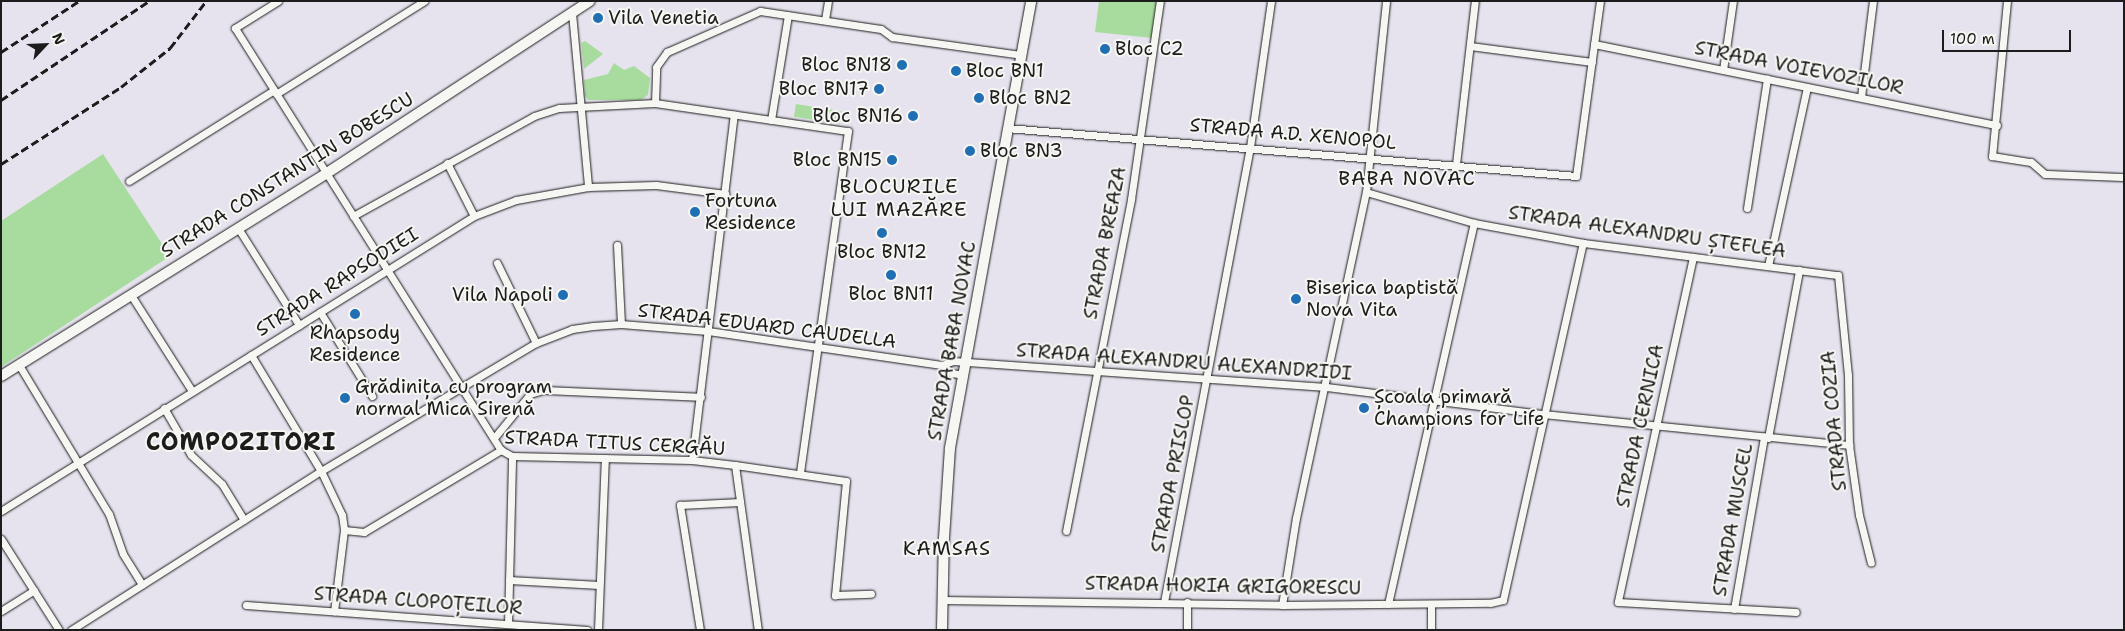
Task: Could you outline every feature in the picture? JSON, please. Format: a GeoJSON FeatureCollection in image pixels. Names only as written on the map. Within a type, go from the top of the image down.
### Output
{"type":"FeatureCollection","features":[{"type":"Feature","properties":{"kind":"street"},"geometry":{"type":"LineString","coordinates":[[278,1],[235,28],[501,450]]}},
{"type":"Feature","properties":{"kind":"street"},"geometry":{"type":"LineString","coordinates":[[128,181],[424,1]]}},
{"type":"Feature","properties":{"kind":"street","name":"STRADA CONSTANTIN BOBESCU"},"geometry":{"type":"LineString","coordinates":[[1,376],[327,173],[590,1]]}},
{"type":"Feature","properties":{"kind":"street"},"geometry":{"type":"LineString","coordinates":[[825,20],[828,1]]}},
{"type":"Feature","properties":{"kind":"street","name":"STRADA BABA NOVAC"},"geometry":{"type":"LineString","coordinates":[[942,630],[946,492],[965,362],[1031,1]]}},
{"type":"Feature","properties":{"kind":"street","name":"STRADA BREAZA"},"geometry":{"type":"LineString","coordinates":[[1066,531],[1140,138],[1160,1]]}},
{"type":"Feature","properties":{"kind":"street","name":"STRADA PRISLOP"},"geometry":{"type":"LineString","coordinates":[[1164,602],[1208,381],[1250,146],[1271,1]]}},
{"type":"Feature","properties":{"kind":"street"},"geometry":{"type":"LineString","coordinates":[[1282,605],[1296,518],[1326,387],[1366,192],[1372,156],[1386,1]]}},
{"type":"Feature","properties":{"kind":"street"},"geometry":{"type":"LineString","coordinates":[[1456,164],[1475,1]]}},
{"type":"Feature","properties":{"kind":"street"},"geometry":{"type":"LineString","coordinates":[[1470,46],[1592,62],[1600,1]]}},
{"type":"Feature","properties":{"kind":"street"},"geometry":{"type":"LineString","coordinates":[[1724,70],[1733,1]]}},
{"type":"Feature","properties":{"kind":"street"},"geometry":{"type":"LineString","coordinates":[[1861,97],[1872,1]]}},
{"type":"Feature","properties":{"kind":"street"},"geometry":{"type":"LineString","coordinates":[[2007,1],[1997,125],[1992,156],[2032,162],[2045,174],[2124,176]]}},
{"type":"Feature","properties":{"kind":"street"},"geometry":{"type":"LineString","coordinates":[[655,103],[656,67],[667,52],[760,11],[881,29],[892,37],[1021,55]]}},
{"type":"Feature","properties":{"kind":"street"},"geometry":{"type":"LineString","coordinates":[[572,13],[588,187]]}},
{"type":"Feature","properties":{"kind":"street"},"geometry":{"type":"LineString","coordinates":[[771,120],[788,15]]}},
{"type":"Feature","properties":{"kind":"street","name":"STRADA VOIEVOZILOR"},"geometry":{"type":"LineString","coordinates":[[1594,44],[1997,125]]}},
{"type":"Feature","properties":{"kind":"street","name":"STRADA A.D. XENOPOL"},"geometry":{"type":"LineString","coordinates":[[1007,128],[1372,156],[1576,176],[1592,62]]}},
{"type":"Feature","properties":{"kind":"street"},"geometry":{"type":"LineString","coordinates":[[1747,208],[1767,79]]}},
{"type":"Feature","properties":{"kind":"street"},"geometry":{"type":"LineString","coordinates":[[1768,266],[1807,87]]}},
{"type":"Feature","properties":{"kind":"street"},"geometry":{"type":"LineString","coordinates":[[353,216],[534,116],[580,105],[655,103],[848,131],[800,474]]}},
{"type":"Feature","properties":{"kind":"street"},"geometry":{"type":"LineString","coordinates":[[692,460],[734,115]]}},
{"type":"Feature","properties":{"kind":"street"},"geometry":{"type":"LineString","coordinates":[[446,163],[474,216]]}},
{"type":"Feature","properties":{"kind":"street","name":"STRADA RAPSODIEI"},"geometry":{"type":"LineString","coordinates":[[1,511],[474,216],[516,200],[588,187],[656,185],[724,194]]}},
{"type":"Feature","properties":{"kind":"street","name":"STRADA ALEXANDRU ȘTEFLEA"},"geometry":{"type":"LineString","coordinates":[[1366,192],[1474,223],[1584,244],[1838,275]]}},
{"type":"Feature","properties":{"kind":"street"},"geometry":{"type":"LineString","coordinates":[[1388,604],[1474,223]]}},
{"type":"Feature","properties":{"kind":"street"},"geometry":{"type":"LineString","coordinates":[[238,228],[299,325]]}},
{"type":"Feature","properties":{"kind":"street"},"geometry":{"type":"LineString","coordinates":[[1544,414],[1584,244]]}},
{"type":"Feature","properties":{"kind":"street"},"geometry":{"type":"LineString","coordinates":[[617,245],[621,324]]}},
{"type":"Feature","properties":{"kind":"street","name":"STRADA CERNICA"},"geometry":{"type":"LineString","coordinates":[[1693,257],[1618,602],[1734,609]]}},
{"type":"Feature","properties":{"kind":"street"},"geometry":{"type":"LineString","coordinates":[[497,263],[536,343]]}},
{"type":"Feature","properties":{"kind":"street","name":"STRADA MUSCEL"},"geometry":{"type":"LineString","coordinates":[[1734,609],[1799,270]]}},
{"type":"Feature","properties":{"kind":"street","name":"STRADA COZIA"},"geometry":{"type":"LineString","coordinates":[[1838,275],[1848,375],[1849,445],[1859,514],[1871,563]]}},
{"type":"Feature","properties":{"kind":"street"},"geometry":{"type":"LineString","coordinates":[[131,295],[192,392]]}},
{"type":"Feature","properties":{"kind":"street"},"geometry":{"type":"LineString","coordinates":[[320,312],[372,396]]}},
{"type":"Feature","properties":{"kind":"street","name":"STRADA EDUARD CAUDELLA"},"geometry":{"type":"LineString","coordinates":[[71,630],[321,471],[461,386],[536,343],[572,329],[621,324],[708,331],[942,365],[952,372],[963,375]]}},
{"type":"Feature","properties":{"kind":"street"},"geometry":{"type":"LineString","coordinates":[[251,355],[321,471],[340,508],[344,530],[334,611]]}},
{"type":"Feature","properties":{"kind":"street","name":"STRADA EDUARD CAUDELLA"},"geometry":{"type":"LineString","coordinates":[[942,365],[953,361],[965,362]]}},
{"type":"Feature","properties":{"kind":"street","name":"STRADA ALEXANDRU ALEXANDRIDI"},"geometry":{"type":"LineString","coordinates":[[965,362],[1208,381],[1326,387],[1544,414],[1849,445]]}},
{"type":"Feature","properties":{"kind":"street"},"geometry":{"type":"LineString","coordinates":[[19,365],[108,514],[124,554],[142,585]]}},
{"type":"Feature","properties":{"kind":"street"},"geometry":{"type":"LineString","coordinates":[[494,438],[530,394],[543,390],[700,397]]}},
{"type":"Feature","properties":{"kind":"street"},"geometry":{"type":"LineString","coordinates":[[164,408],[191,454],[222,484],[244,520]]}},
{"type":"Feature","properties":{"kind":"street","name":"STRADA HORIA GRIGORESCU"},"geometry":{"type":"LineString","coordinates":[[942,600],[1187,602],[1282,605],[1432,604],[1504,600],[1544,414]]}},
{"type":"Feature","properties":{"kind":"street","name":"STRADA TITUS CERGĂU"},"geometry":{"type":"LineString","coordinates":[[344,530],[364,532],[501,450],[512,456],[692,460],[735,465],[846,480],[834,595],[872,594]]}},
{"type":"Feature","properties":{"kind":"street"},"geometry":{"type":"LineString","coordinates":[[508,624],[512,456]]}},
{"type":"Feature","properties":{"kind":"street"},"geometry":{"type":"LineString","coordinates":[[598,630],[605,458]]}},
{"type":"Feature","properties":{"kind":"street"},"geometry":{"type":"LineString","coordinates":[[735,465],[758,630]]}},
{"type":"Feature","properties":{"kind":"street"},"geometry":{"type":"LineString","coordinates":[[700,630],[680,505],[740,502]]}},
{"type":"Feature","properties":{"kind":"street"},"geometry":{"type":"LineString","coordinates":[[1,539],[59,630]]}},
{"type":"Feature","properties":{"kind":"street"},"geometry":{"type":"LineString","coordinates":[[509,580],[599,585]]}},
{"type":"Feature","properties":{"kind":"street"},"geometry":{"type":"LineString","coordinates":[[1,611],[34,590]]}},
{"type":"Feature","properties":{"kind":"street"},"geometry":{"type":"LineString","coordinates":[[1187,602],[1187,630]]}},
{"type":"Feature","properties":{"kind":"street"},"geometry":{"type":"LineString","coordinates":[[1431,630],[1432,604]]}},
{"type":"Feature","properties":{"kind":"street","name":"STRADA CLOPOȚEILOR"},"geometry":{"type":"LineString","coordinates":[[246,605],[587,630]]}},
{"type":"Feature","properties":{"kind":"street"},"geometry":{"type":"LineString","coordinates":[[1734,609],[1796,612]]}},
{"type":"Feature","properties":{"kind":"green space"},"geometry":{"type":"Polygon","coordinates":[[[1099,1],[1156,1],[1152,38],[1095,32],[1099,1]]]}},
{"type":"Feature","properties":{"kind":"green space"},"geometry":{"type":"Polygon","coordinates":[[[585,41],[603,54],[584,69],[581,43],[585,41]]]}},
{"type":"Feature","properties":{"kind":"green space"},"geometry":{"type":"Polygon","coordinates":[[[614,63],[624,70],[634,66],[650,78],[648,95],[641,100],[588,100],[585,96],[584,80],[608,74],[614,63]]]}},
{"type":"Feature","properties":{"kind":"green space"},"geometry":{"type":"Polygon","coordinates":[[[796,104],[841,111],[839,124],[794,117],[796,104]]]}},
{"type":"Feature","properties":{"kind":"green space"},"geometry":{"type":"Polygon","coordinates":[[[103,154],[170,256],[1,367],[1,221],[103,154]]]}},
{"type":"Feature","properties":{"kind":"railway"},"geometry":{"type":"LineString","coordinates":[[1,52],[79,1]]}},
{"type":"Feature","properties":{"kind":"railway"},"geometry":{"type":"LineString","coordinates":[[1,100],[149,1]]}},
{"type":"Feature","properties":{"kind":"railway"},"geometry":{"type":"LineString","coordinates":[[1,164],[121,87],[170,48],[206,1]]}},
{"type":"Feature","properties":{"kind":"place","name":"Vila Venetia"},"geometry":{"type":"Point","coordinates":[598,18]}},
{"type":"Feature","properties":{"kind":"place","name":"Bloc C2"},"geometry":{"type":"Point","coordinates":[1105,49]}},
{"type":"Feature","properties":{"kind":"place","name":"Bloc BN18"},"geometry":{"type":"Point","coordinates":[902,65]}},
{"type":"Feature","properties":{"kind":"place","name":"Bloc BN1"},"geometry":{"type":"Point","coordinates":[956,71]}},
{"type":"Feature","properties":{"kind":"place","name":"Bloc BN17"},"geometry":{"type":"Point","coordinates":[879,89]}},
{"type":"Feature","properties":{"kind":"place","name":"Bloc BN2"},"geometry":{"type":"Point","coordinates":[979,98]}},
{"type":"Feature","properties":{"kind":"place","name":"Bloc BN16"},"geometry":{"type":"Point","coordinates":[913,116]}},
{"type":"Feature","properties":{"kind":"place","name":"Bloc BN3"},"geometry":{"type":"Point","coordinates":[970,151]}},
{"type":"Feature","properties":{"kind":"place","name":"Bloc BN15"},"geometry":{"type":"Point","coordinates":[892,160]}},
{"type":"Feature","properties":{"kind":"place","name":"Fortuna Residence"},"geometry":{"type":"Point","coordinates":[695,212]}},
{"type":"Feature","properties":{"kind":"place","name":"Bloc BN12"},"geometry":{"type":"Point","coordinates":[882,233]}},
{"type":"Feature","properties":{"kind":"place","name":"Bloc BN11"},"geometry":{"type":"Point","coordinates":[891,275]}},
{"type":"Feature","properties":{"kind":"place","name":"Vila Napoli"},"geometry":{"type":"Point","coordinates":[563,295]}},
{"type":"Feature","properties":{"kind":"place","name":"Biserica baptistă Nova Vita"},"geometry":{"type":"Point","coordinates":[1296,299]}},
{"type":"Feature","properties":{"kind":"place","name":"Rhapsody Residence"},"geometry":{"type":"Point","coordinates":[355,314]}},
{"type":"Feature","properties":{"kind":"place","name":"Grădinița cu program normal Mica Sirenă"},"geometry":{"type":"Point","coordinates":[345,398]}},
{"type":"Feature","properties":{"kind":"place","name":"Școala primară Champions for Life"},"geometry":{"type":"Point","coordinates":[1364,408]}},
{"type":"Feature","properties":{"kind":"district","name":"BABA NOVAC"},"geometry":{"type":"Point","coordinates":[1407,178]}},
{"type":"Feature","properties":{"kind":"district","name":"BLOCURILE LUI MAZĂRE"},"geometry":{"type":"Point","coordinates":[899,198]}},
{"type":"Feature","properties":{"kind":"district","name":"COMPOZITORI"},"geometry":{"type":"Point","coordinates":[241,443]}},
{"type":"Feature","properties":{"kind":"district","name":"KAMSAS"},"geometry":{"type":"Point","coordinates":[947,548]}}]}
